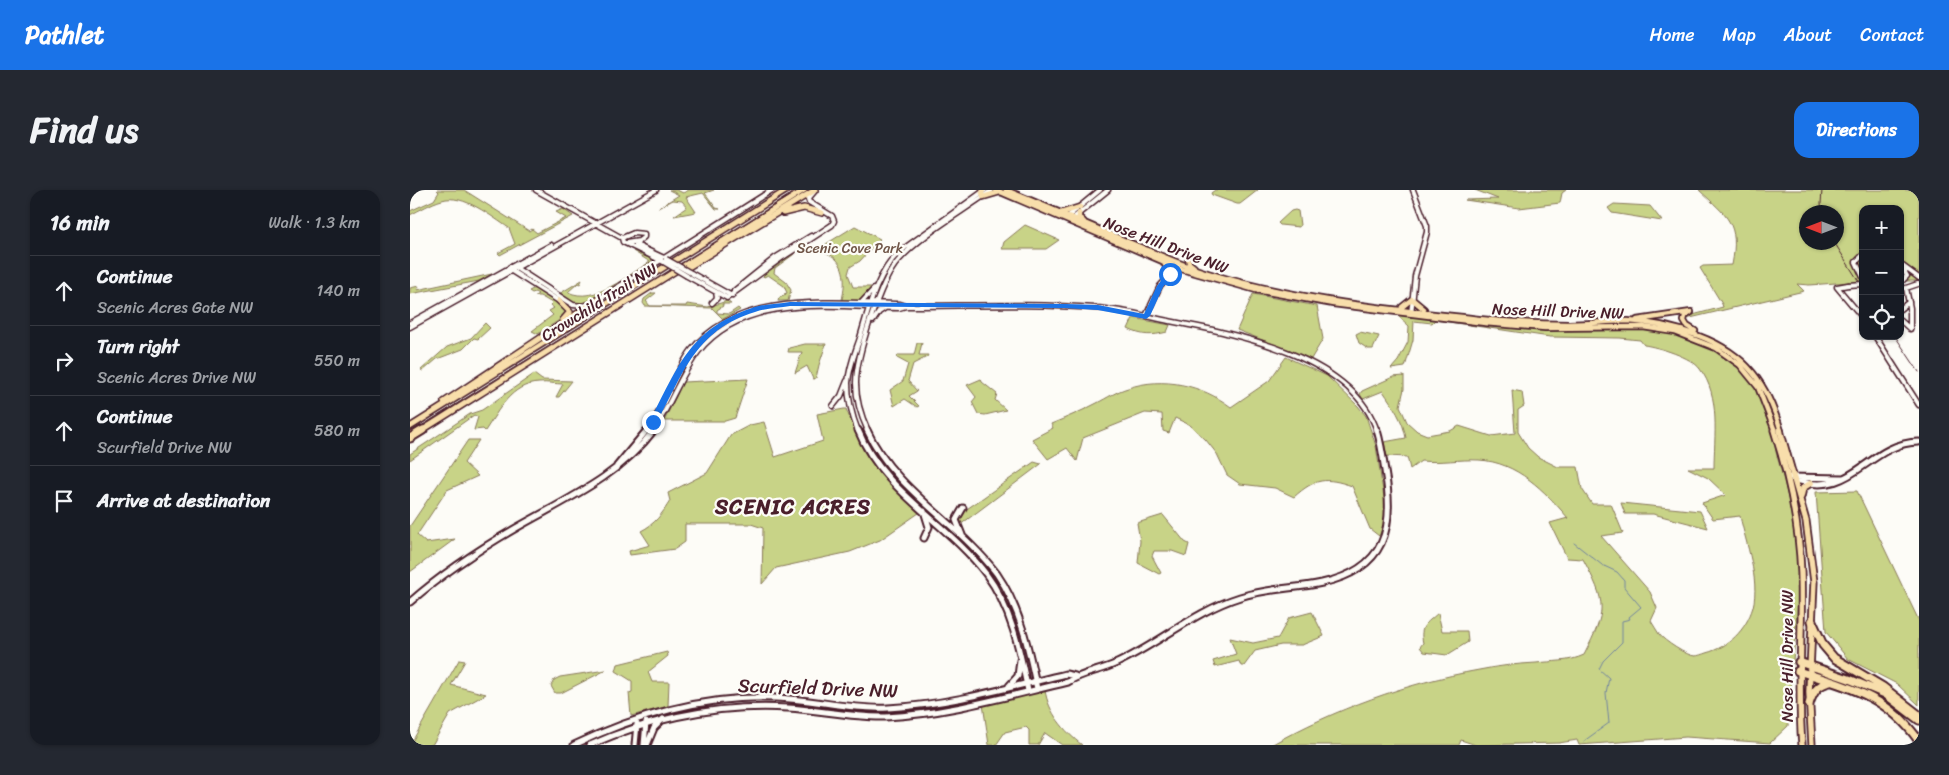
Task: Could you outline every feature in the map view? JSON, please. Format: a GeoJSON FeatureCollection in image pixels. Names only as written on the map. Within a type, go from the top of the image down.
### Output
{"type":"FeatureCollection","features":[{"type":"Feature","properties":{"kind":"highway"},"geometry":{"type":"LineString","coordinates":[[734,222],[737,217],[780,190]]}},
{"type":"Feature","properties":{"kind":"highway","name":"Crowchild Trail NW"},"geometry":{"type":"LineString","coordinates":[[410,426],[787,190]]}},
{"type":"Feature","properties":{"kind":"highway","name":"Crowchild Trail NW"},"geometry":{"type":"LineString","coordinates":[[410,438],[804,190]]}},
{"type":"Feature","properties":{"kind":"highway"},"geometry":{"type":"LineString","coordinates":[[646,289],[665,281],[816,190]]}},
{"type":"Feature","properties":{"kind":"highway"},"geometry":{"type":"LineString","coordinates":[[751,230],[790,210],[810,208],[822,213]]}},
{"type":"Feature","properties":{"kind":"highway"},"geometry":{"type":"LineString","coordinates":[[438,409],[449,397],[599,299]]}},
{"type":"Feature","properties":{"kind":"highway"},"geometry":{"type":"LineString","coordinates":[[504,361],[568,316],[569,309],[561,300]]}},
{"type":"Feature","properties":{"kind":"highway"},"geometry":{"type":"LineString","coordinates":[[1812,620],[1823,645],[1834,658],[1883,687],[1919,715]]}},
{"type":"Feature","properties":{"kind":"highway"},"geometry":{"type":"LineString","coordinates":[[1798,667],[1849,679],[1885,694],[1919,720]]}},
{"type":"Feature","properties":{"kind":"highway"},"geometry":{"type":"LineString","coordinates":[[1810,670],[1831,682],[1859,691],[1887,706],[1903,719],[1919,742]]}},
{"type":"Feature","properties":{"kind":"highway"},"geometry":{"type":"LineString","coordinates":[[1809,704],[1818,685],[1831,682]]}},
{"type":"Feature","properties":{"kind":"main road","name":"Nose Hill Drive NW"},"geometry":{"type":"LineString","coordinates":[[1006,190],[1060,213],[1068,219],[1086,224],[1204,277],[1260,292],[1313,301],[1544,328],[1652,328],[1672,331],[1703,342],[1729,357],[1745,370],[1760,390],[1787,477],[1799,544],[1801,599],[1798,705],[1802,745]]}},
{"type":"Feature","properties":{"kind":"main road"},"geometry":{"type":"LineString","coordinates":[[983,192],[998,191]]}},
{"type":"Feature","properties":{"kind":"main road","name":"Nose Hill Drive NW"},"geometry":{"type":"LineString","coordinates":[[998,191],[1160,259],[1240,283],[1289,293],[1399,308],[1411,312],[1536,323],[1628,321],[1667,326],[1713,341],[1736,356],[1748,366],[1766,388],[1777,416],[1801,497],[1812,559],[1814,597],[1809,704],[1812,745]]}},
{"type":"Feature","properties":{"kind":"main road"},"geometry":{"type":"LineString","coordinates":[[1060,213],[1080,207]]}},
{"type":"Feature","properties":{"kind":"main road"},"geometry":{"type":"LineString","coordinates":[[1079,213],[1079,217],[1086,224]]}},
{"type":"Feature","properties":{"kind":"main road"},"geometry":{"type":"LineString","coordinates":[[1188,256],[1190,264],[1204,272]]}},
{"type":"Feature","properties":{"kind":"main road"},"geometry":{"type":"LineString","coordinates":[[1160,259],[1166,265],[1170,274]]}},
{"type":"Feature","properties":{"kind":"main road"},"geometry":{"type":"LineString","coordinates":[[1399,308],[1405,306],[1412,299],[1419,307],[1428,312]]}},
{"type":"Feature","properties":{"kind":"main road"},"geometry":{"type":"LineString","coordinates":[[1628,321],[1691,312],[1684,318],[1686,324],[1713,341]]}},
{"type":"Feature","properties":{"kind":"main road"},"geometry":{"type":"LineString","coordinates":[[1801,497],[1803,488],[1811,483]]}},
{"type":"Feature","properties":{"kind":"street"},"geometry":{"type":"LineString","coordinates":[[536,190],[622,238],[622,241],[721,289],[728,296]]}},
{"type":"Feature","properties":{"kind":"street"},"geometry":{"type":"LineString","coordinates":[[410,327],[650,190]]}},
{"type":"Feature","properties":{"kind":"street"},"geometry":{"type":"LineString","coordinates":[[410,323],[656,190]]}},
{"type":"Feature","properties":{"kind":"street"},"geometry":{"type":"LineString","coordinates":[[512,269],[561,300],[578,306],[599,299],[664,260],[772,190]]}},
{"type":"Feature","properties":{"kind":"street"},"geometry":{"type":"LineString","coordinates":[[728,296],[832,225],[834,221],[832,216],[809,202],[810,196],[816,190]]}},
{"type":"Feature","properties":{"kind":"street"},"geometry":{"type":"LineString","coordinates":[[992,190],[983,192],[898,254],[886,267],[878,284],[852,360],[849,378],[849,398],[852,414],[863,444],[887,475],[952,537],[987,576],[1009,618],[1020,654],[1028,691]]}},
{"type":"Feature","properties":{"kind":"street"},"geometry":{"type":"LineString","coordinates":[[1068,219],[1100,192],[1108,190]]}},
{"type":"Feature","properties":{"kind":"street"},"geometry":{"type":"LineString","coordinates":[[1411,312],[1415,276],[1427,232],[1427,226],[1413,190]]}},
{"type":"Feature","properties":{"kind":"street"},"geometry":{"type":"LineString","coordinates":[[983,192],[898,261],[886,277],[870,323],[856,375],[857,404],[864,427],[874,446],[887,463],[964,538],[996,575],[1011,600],[1023,626],[1037,689]]}},
{"type":"Feature","properties":{"kind":"street"},"geometry":{"type":"LineString","coordinates":[[1068,219],[1079,213],[1100,192]]}},
{"type":"Feature","properties":{"kind":"street"},"geometry":{"type":"LineString","coordinates":[[728,296],[780,254],[828,226],[830,219],[822,213]]}},
{"type":"Feature","properties":{"kind":"street"},"geometry":{"type":"LineString","coordinates":[[610,232],[644,233],[644,237],[636,244],[657,254],[664,260]]}},
{"type":"Feature","properties":{"kind":"street"},"geometry":{"type":"LineString","coordinates":[[622,238],[629,234]]}},
{"type":"Feature","properties":{"kind":"street"},"geometry":{"type":"LineString","coordinates":[[626,243],[639,241]]}},
{"type":"Feature","properties":{"kind":"street"},"geometry":{"type":"LineString","coordinates":[[657,254],[670,253],[684,246]]}},
{"type":"Feature","properties":{"kind":"street"},"geometry":{"type":"LineString","coordinates":[[1146,316],[1160,286],[1178,265]]}},
{"type":"Feature","properties":{"kind":"street"},"geometry":{"type":"LineString","coordinates":[[1904,267],[1919,278]]}},
{"type":"Feature","properties":{"kind":"street"},"geometry":{"type":"LineString","coordinates":[[512,269],[561,300]]}},
{"type":"Feature","properties":{"kind":"street"},"geometry":{"type":"LineString","coordinates":[[689,274],[716,292],[728,296]]}},
{"type":"Feature","properties":{"kind":"street"},"geometry":{"type":"LineString","coordinates":[[1904,283],[1918,284]]}},
{"type":"Feature","properties":{"kind":"street"},"geometry":{"type":"LineString","coordinates":[[721,289],[731,289],[742,284]]}},
{"type":"Feature","properties":{"kind":"street"},"geometry":{"type":"LineString","coordinates":[[859,304],[867,299],[878,284]]}},
{"type":"Feature","properties":{"kind":"street"},"geometry":{"type":"LineString","coordinates":[[1859,284],[1837,287],[1859,313]]}},
{"type":"Feature","properties":{"kind":"street"},"geometry":{"type":"LineString","coordinates":[[1904,324],[1910,329],[1907,287],[1918,284]]}},
{"type":"Feature","properties":{"kind":"street"},"geometry":{"type":"LineString","coordinates":[[712,303],[717,297],[716,292]]}},
{"type":"Feature","properties":{"kind":"street"},"geometry":{"type":"LineString","coordinates":[[1904,306],[1909,302]]}},
{"type":"Feature","properties":{"kind":"street"},"geometry":{"type":"LineString","coordinates":[[616,467],[656,418],[692,349],[702,338],[721,324],[745,313],[772,306],[859,304],[870,306]]}},
{"type":"Feature","properties":{"kind":"street"},"geometry":{"type":"LineString","coordinates":[[410,602],[430,583],[455,564],[582,492],[625,462],[650,436],[665,414],[695,354],[707,340],[724,327],[748,316],[770,310],[870,306],[1086,306],[1235,334],[1316,365],[1332,374],[1363,405],[1375,422],[1391,501],[1391,520],[1387,533],[1374,554],[1348,575],[1326,583],[1254,594],[1218,604],[1191,617],[1117,664],[1075,676]]}},
{"type":"Feature","properties":{"kind":"street"},"geometry":{"type":"LineString","coordinates":[[876,306],[886,308],[906,306]]}},
{"type":"Feature","properties":{"kind":"street"},"geometry":{"type":"LineString","coordinates":[[870,323],[879,312],[886,308]]}},
{"type":"Feature","properties":{"kind":"street"},"geometry":{"type":"LineString","coordinates":[[1878,340],[1919,405]]}},
{"type":"Feature","properties":{"kind":"street"},"geometry":{"type":"LineString","coordinates":[[833,406],[841,396],[849,378]]}},
{"type":"Feature","properties":{"kind":"street"},"geometry":{"type":"LineString","coordinates":[[1795,478],[1811,483],[1838,482],[1855,473],[1883,450],[1892,446],[1919,442]]}},
{"type":"Feature","properties":{"kind":"street"},"geometry":{"type":"LineString","coordinates":[[1787,477],[1843,478]]}},
{"type":"Feature","properties":{"kind":"street"},"geometry":{"type":"LineString","coordinates":[[963,508],[956,521],[964,538]]}},
{"type":"Feature","properties":{"kind":"street"},"geometry":{"type":"LineString","coordinates":[[923,510],[929,527],[924,538]]}},
{"type":"Feature","properties":{"kind":"street"},"geometry":{"type":"LineString","coordinates":[[1008,687],[1018,676],[1020,654]]}},
{"type":"Feature","properties":{"kind":"street","name":"Scurfield Drive NW"},"geometry":{"type":"LineString","coordinates":[[574,745],[604,730],[646,715],[700,703],[760,698],[793,699],[843,706],[896,708],[936,702],[1066,674],[1075,676]]}},
{"type":"Feature","properties":{"kind":"street","name":"Scurfield Drive NW"},"geometry":{"type":"LineString","coordinates":[[590,745],[637,726],[664,718],[724,708],[757,706],[855,716],[886,717],[941,710],[1068,682],[1075,676]]}},
{"type":"Feature","properties":{"kind":"street"},"geometry":{"type":"LineString","coordinates":[[645,745],[646,715]]}},
{"type":"Feature","properties":{"kind":"street"},"geometry":{"type":"LineString","coordinates":[[635,745],[638,718]]}},
{"type":"Feature","properties":{"kind":"street"},"geometry":{"type":"LineString","coordinates":[[645,745],[654,728],[664,718]]}},
{"type":"Feature","properties":{"kind":"green space"},"geometry":{"type":"Polygon","coordinates":[[[437,190],[464,190],[529,231],[532,229],[537,233],[566,218],[556,212],[563,209],[573,216],[500,255],[498,253],[515,244],[509,228],[486,212],[468,203],[459,200],[442,200],[410,215],[410,211],[434,200],[439,192],[437,190]]]}},
{"type":"Feature","properties":{"kind":"green space"},"geometry":{"type":"Polygon","coordinates":[[[669,190],[677,190],[683,193],[689,190],[714,190],[705,193],[716,208],[720,209],[716,209],[703,193],[686,197],[696,212],[674,216],[687,207],[682,201],[673,200],[658,208],[679,195],[669,190]]]}},
{"type":"Feature","properties":{"kind":"green space"},"geometry":{"type":"Polygon","coordinates":[[[1215,190],[1258,190],[1240,204],[1237,204],[1212,195],[1211,193],[1215,190]]]}},
{"type":"Feature","properties":{"kind":"green space"},"geometry":{"type":"Polygon","coordinates":[[[1475,190],[1566,190],[1562,193],[1560,203],[1519,208],[1465,200],[1498,199],[1475,190]]]}},
{"type":"Feature","properties":{"kind":"green space"},"geometry":{"type":"Polygon","coordinates":[[[1699,190],[1919,190],[1919,281],[1904,281],[1904,205],[1859,205],[1859,281],[1809,285],[1797,284],[1804,291],[1686,319],[1689,316],[1723,307],[1700,268],[1703,266],[1732,265],[1734,251],[1733,230],[1724,215],[1699,190]]]}},
{"type":"Feature","properties":{"kind":"green space"},"geometry":{"type":"Polygon","coordinates":[[[1614,204],[1650,206],[1662,221],[1612,213],[1608,208],[1614,204]]]}},
{"type":"Feature","properties":{"kind":"green space"},"geometry":{"type":"Polygon","coordinates":[[[1291,211],[1298,211],[1299,227],[1280,225],[1278,223],[1291,211]]]}},
{"type":"Feature","properties":{"kind":"green space"},"geometry":{"type":"Polygon","coordinates":[[[1025,225],[1059,240],[1046,249],[1002,249],[1004,242],[1025,225]]]}},
{"type":"Feature","properties":{"kind":"green space","name":"Scenic Cove Park"},"geometry":{"type":"Polygon","coordinates":[[[855,226],[880,239],[860,261],[850,267],[848,274],[853,287],[872,287],[862,301],[841,303],[844,286],[840,264],[830,255],[818,249],[855,226]]]}},
{"type":"Feature","properties":{"kind":"green space"},"geometry":{"type":"Polygon","coordinates":[[[633,251],[651,259],[653,263],[618,286],[586,303],[575,303],[559,294],[582,280],[580,284],[578,283],[568,292],[578,295],[589,295],[600,292],[650,262],[633,251]]]}},
{"type":"Feature","properties":{"kind":"green space"},"geometry":{"type":"Polygon","coordinates":[[[797,252],[775,268],[774,273],[786,282],[791,290],[788,301],[778,301],[779,298],[787,293],[784,286],[768,275],[764,277],[762,275],[785,257],[797,252]]]}},
{"type":"Feature","properties":{"kind":"green space"},"geometry":{"type":"Polygon","coordinates":[[[492,274],[479,281],[410,294],[410,288],[419,286],[417,290],[492,274]]]}},
{"type":"Feature","properties":{"kind":"green space"},"geometry":{"type":"Polygon","coordinates":[[[535,288],[564,306],[567,313],[538,334],[532,331],[553,315],[549,311],[554,308],[550,305],[552,303],[540,296],[535,296],[538,294],[535,292],[529,291],[535,288]]]}},
{"type":"Feature","properties":{"kind":"green space"},"geometry":{"type":"Polygon","coordinates":[[[652,293],[656,293],[646,301],[650,306],[686,306],[687,304],[708,307],[727,301],[731,304],[722,304],[723,306],[717,310],[717,313],[712,308],[645,306],[643,303],[644,299],[652,293]]]}},
{"type":"Feature","properties":{"kind":"green space"},"geometry":{"type":"Polygon","coordinates":[[[1253,294],[1317,306],[1323,339],[1311,359],[1237,330],[1253,294]]]}},
{"type":"Feature","properties":{"kind":"green space"},"geometry":{"type":"Polygon","coordinates":[[[738,308],[740,310],[723,319],[717,313],[729,314],[738,308]]]}},
{"type":"Feature","properties":{"kind":"green space"},"geometry":{"type":"Polygon","coordinates":[[[1396,314],[1523,328],[1660,330],[1703,344],[1730,360],[1751,381],[1759,394],[1767,416],[1790,509],[1798,563],[1798,604],[1788,726],[1770,743],[1686,737],[1579,745],[1577,740],[1559,743],[1476,745],[1461,740],[1459,745],[1271,745],[1346,709],[1425,682],[1493,667],[1573,659],[1584,655],[1597,627],[1601,607],[1597,587],[1583,559],[1567,558],[1550,523],[1568,518],[1540,488],[1518,472],[1493,462],[1479,460],[1421,461],[1410,469],[1407,457],[1387,456],[1384,442],[1406,438],[1400,419],[1383,391],[1363,399],[1360,394],[1362,391],[1393,377],[1404,376],[1404,389],[1400,406],[1407,422],[1417,431],[1427,435],[1450,431],[1459,426],[1491,436],[1515,433],[1512,390],[1522,392],[1524,406],[1518,410],[1518,432],[1528,448],[1538,457],[1558,467],[1578,467],[1582,489],[1592,504],[1611,504],[1623,533],[1601,536],[1650,592],[1657,608],[1651,621],[1662,637],[1676,648],[1695,656],[1722,647],[1741,630],[1753,607],[1755,596],[1754,573],[1740,516],[1713,519],[1702,503],[1726,495],[1708,478],[1688,468],[1714,468],[1715,430],[1714,404],[1707,380],[1700,369],[1690,360],[1674,353],[1644,345],[1640,340],[1550,337],[1435,320],[1432,323],[1414,321],[1413,340],[1405,367],[1391,369],[1398,361],[1408,342],[1409,326],[1396,314]]]}},
{"type":"Feature","properties":{"kind":"green space"},"geometry":{"type":"Polygon","coordinates":[[[1133,318],[1170,325],[1167,332],[1152,335],[1143,334],[1128,329],[1133,318]]]}},
{"type":"Feature","properties":{"kind":"green space"},"geometry":{"type":"Polygon","coordinates":[[[485,323],[490,328],[478,339],[474,338],[463,349],[437,359],[423,371],[421,370],[447,347],[471,338],[485,323]]]}},
{"type":"Feature","properties":{"kind":"green space"},"geometry":{"type":"Polygon","coordinates":[[[1360,332],[1379,336],[1373,349],[1368,349],[1359,343],[1356,334],[1360,332]]]}},
{"type":"Feature","properties":{"kind":"green space"},"geometry":{"type":"Polygon","coordinates":[[[917,343],[922,343],[919,355],[928,355],[913,364],[908,381],[917,391],[909,396],[919,406],[917,407],[905,399],[894,406],[890,390],[903,381],[908,364],[897,358],[898,355],[914,355],[917,343]]]}},
{"type":"Feature","properties":{"kind":"green space"},"geometry":{"type":"Polygon","coordinates":[[[805,344],[826,344],[816,378],[813,379],[807,366],[795,373],[802,352],[788,352],[789,348],[805,344]]]}},
{"type":"Feature","properties":{"kind":"green space"},"geometry":{"type":"Polygon","coordinates":[[[1286,357],[1327,376],[1366,416],[1376,446],[1385,504],[1384,524],[1379,536],[1370,529],[1352,486],[1335,481],[1321,481],[1308,486],[1294,497],[1275,488],[1240,484],[1227,475],[1217,454],[1190,425],[1175,418],[1169,433],[1163,431],[1162,414],[1145,413],[1083,438],[1077,461],[1067,448],[1048,459],[1032,439],[1053,428],[1051,424],[1086,409],[1120,391],[1141,384],[1168,383],[1195,388],[1220,399],[1231,407],[1269,381],[1286,357]]]}},
{"type":"Feature","properties":{"kind":"green space"},"geometry":{"type":"Polygon","coordinates":[[[534,374],[542,380],[572,381],[559,397],[556,397],[563,384],[529,384],[513,393],[485,431],[483,429],[474,430],[478,417],[474,415],[410,460],[410,454],[470,414],[482,410],[534,374]]]}},
{"type":"Feature","properties":{"kind":"green space"},"geometry":{"type":"Polygon","coordinates":[[[748,379],[735,418],[725,421],[664,421],[683,382],[748,379]]]}},
{"type":"Feature","properties":{"kind":"green space"},"geometry":{"type":"Polygon","coordinates":[[[981,379],[982,382],[997,394],[995,400],[1006,410],[985,415],[978,414],[972,402],[976,397],[967,385],[981,379]]]}},
{"type":"Feature","properties":{"kind":"green space"},"geometry":{"type":"Polygon","coordinates":[[[846,409],[864,452],[883,476],[919,513],[880,540],[850,552],[776,568],[762,584],[763,528],[751,524],[685,524],[685,542],[675,549],[630,555],[629,551],[650,545],[641,531],[654,522],[664,510],[670,501],[668,493],[707,473],[731,435],[750,425],[764,422],[775,457],[823,441],[817,414],[846,409]]]}},
{"type":"Feature","properties":{"kind":"green space"},"geometry":{"type":"Polygon","coordinates":[[[468,440],[479,440],[464,463],[478,476],[447,490],[417,535],[426,543],[455,539],[410,572],[410,526],[468,440]]]}},
{"type":"Feature","properties":{"kind":"green space"},"geometry":{"type":"Polygon","coordinates":[[[1034,462],[1041,464],[960,525],[959,518],[964,511],[1034,462]]]}},
{"type":"Feature","properties":{"kind":"green space"},"geometry":{"type":"Polygon","coordinates":[[[1857,491],[1919,621],[1919,705],[1897,684],[1848,659],[1826,632],[1816,492],[1857,491]]]}},
{"type":"Feature","properties":{"kind":"green space"},"geometry":{"type":"Polygon","coordinates":[[[1621,503],[1700,511],[1708,528],[1653,514],[1625,514],[1621,503]]]}},
{"type":"Feature","properties":{"kind":"green space"},"geometry":{"type":"Polygon","coordinates":[[[1163,515],[1185,542],[1189,544],[1186,556],[1172,551],[1154,551],[1152,556],[1161,573],[1159,574],[1138,563],[1140,541],[1137,523],[1163,515]]]}},
{"type":"Feature","properties":{"kind":"green space"},"geometry":{"type":"Polygon","coordinates":[[[1312,612],[1324,636],[1302,645],[1281,645],[1255,651],[1244,666],[1241,666],[1239,661],[1215,667],[1213,661],[1236,654],[1230,638],[1253,643],[1278,638],[1289,618],[1312,612]]]}},
{"type":"Feature","properties":{"kind":"green space"},"geometry":{"type":"Polygon","coordinates":[[[1438,613],[1442,631],[1467,631],[1468,642],[1447,655],[1424,652],[1420,647],[1423,643],[1422,633],[1424,626],[1438,613]]]}},
{"type":"Feature","properties":{"kind":"green space"},"geometry":{"type":"Polygon","coordinates":[[[667,652],[668,656],[648,672],[652,682],[669,682],[668,706],[631,716],[629,693],[632,692],[632,681],[616,671],[618,664],[667,652]]]}},
{"type":"Feature","properties":{"kind":"green space"},"geometry":{"type":"Polygon","coordinates":[[[459,660],[465,661],[451,685],[486,694],[450,714],[432,745],[410,745],[459,660]]]}},
{"type":"Feature","properties":{"kind":"green space"},"geometry":{"type":"Polygon","coordinates":[[[606,670],[561,693],[555,693],[551,686],[554,680],[560,677],[606,670]]]}},
{"type":"Feature","properties":{"kind":"green space"},"geometry":{"type":"Polygon","coordinates":[[[1045,690],[1053,713],[1069,734],[1082,745],[1062,745],[1045,733],[1038,745],[1029,745],[1029,730],[1026,727],[1005,732],[996,745],[989,745],[983,704],[1045,690]]]}},
{"type":"Feature","properties":{"kind":"waterway"},"geometry":{"type":"LineString","coordinates":[[1574,543],[1602,565],[1617,572],[1624,580],[1624,587],[1641,607],[1629,617],[1630,619],[1622,621],[1622,642],[1603,661],[1599,669],[1609,678],[1606,693],[1609,723],[1584,741]]}},
{"type":"Feature","properties":{"kind":"tram line"},"geometry":{"type":"LineString","coordinates":[[410,433],[799,190]]}},
{"type":"Feature","properties":{"kind":"railway"},"geometry":{"type":"LineString","coordinates":[[1821,205],[1822,190]]}},
{"type":"Feature","properties":{"kind":"railway"},"geometry":{"type":"LineString","coordinates":[[1839,250],[1859,282]]}},
{"type":"Feature","properties":{"kind":"railway"},"geometry":{"type":"LineString","coordinates":[[1898,340],[1919,372]]}},
{"type":"Feature","properties":{"kind":"district","name":"SCENIC ACRES"},"geometry":{"type":"Point","coordinates":[793,507]}},
{"type":"Feature","properties":{"kind":"route"},"geometry":{"type":"LineString","coordinates":[[653,422],[688,356],[698,342],[721,324],[754,310],[790,304],[1086,306],[1146,316],[1162,282],[1170,274]]}}]}
